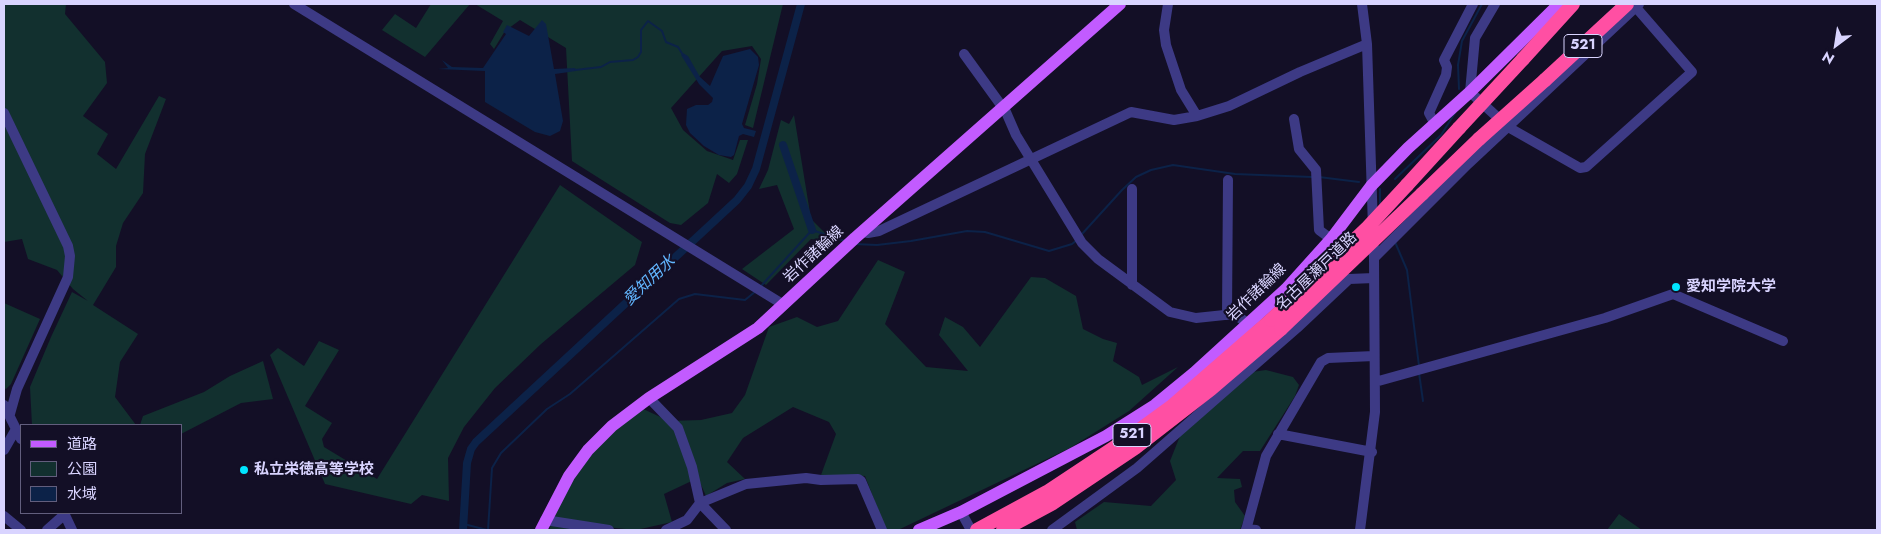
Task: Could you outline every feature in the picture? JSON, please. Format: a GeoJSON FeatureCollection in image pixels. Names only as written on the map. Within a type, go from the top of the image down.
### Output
{"type":"FeatureCollection","features":[{"type":"Feature","properties":{"kind":"highway","name":"名古屋瀬戸道路"},"geometry":{"type":"LineString","coordinates":[[1004,530],[1053,503],[1135,448],[1211,390],[1368,227],[1573,4]]}},
{"type":"Feature","properties":{"kind":"highway","name":"名古屋瀬戸道路"},"geometry":{"type":"LineString","coordinates":[[977,530],[1054,487],[1127,438],[1171,407],[1276,324],[1422,194],[1544,80],[1631,5]]}},
{"type":"Feature","properties":{"kind":"main road","name":"岩作諸輪線"},"geometry":{"type":"LineString","coordinates":[[543,525],[560,490],[588,450],[612,426],[649,398],[758,328],[844,248],[1120,4]]}},
{"type":"Feature","properties":{"kind":"main road","name":"岩作諸輪線"},"geometry":{"type":"LineString","coordinates":[[919,530],[962,514],[1106,436],[1155,405],[1194,373],[1290,284],[1331,239],[1372,186],[1408,148],[1470,92],[1559,4]]}},
{"type":"Feature","properties":{"kind":"street"},"geometry":{"type":"LineString","coordinates":[[294,4],[784,305]]}},
{"type":"Feature","properties":{"kind":"street"},"geometry":{"type":"LineString","coordinates":[[1168,4],[1164,30],[1166,45],[1181,90],[1197,116]]}},
{"type":"Feature","properties":{"kind":"street"},"geometry":{"type":"LineString","coordinates":[[1360,530],[1372,452],[1375,412],[1372,186],[1367,44],[1362,4]]}},
{"type":"Feature","properties":{"kind":"street"},"geometry":{"type":"LineString","coordinates":[[1435,124],[1429,113],[1446,75],[1447,67],[1444,60],[1473,4]]}},
{"type":"Feature","properties":{"kind":"street"},"geometry":{"type":"LineString","coordinates":[[1374,258],[1468,164],[1508,127],[1631,5],[1692,72],[1586,167],[1580,168],[1508,127],[1470,92],[1475,38],[1495,4]]}},
{"type":"Feature","properties":{"kind":"street"},"geometry":{"type":"LineString","coordinates":[[859,235],[879,231],[1131,112],[1174,120],[1197,116],[1229,106],[1300,72],[1367,44]]}},
{"type":"Feature","properties":{"kind":"street"},"geometry":{"type":"LineString","coordinates":[[964,54],[1002,107],[1082,243],[1132,286],[1180,316],[1196,318],[1238,315],[1248,324]]}},
{"type":"Feature","properties":{"kind":"street"},"geometry":{"type":"LineString","coordinates":[[4,113],[68,246],[70,256],[68,277],[16,389],[10,414]]}},
{"type":"Feature","properties":{"kind":"street"},"geometry":{"type":"LineString","coordinates":[[1294,119],[1299,149],[1316,177],[1319,192],[1318,227],[1331,239]]}},
{"type":"Feature","properties":{"kind":"street"},"geometry":{"type":"LineString","coordinates":[[1227,316],[1228,180]]}},
{"type":"Feature","properties":{"kind":"street"},"geometry":{"type":"LineString","coordinates":[[1132,189],[1132,286]]}},
{"type":"Feature","properties":{"kind":"street"},"geometry":{"type":"LineString","coordinates":[[1052,530],[1137,468],[1297,328],[1348,279],[1374,278]]}},
{"type":"Feature","properties":{"kind":"street"},"geometry":{"type":"LineString","coordinates":[[1375,382],[1605,318],[1674,294],[1782,341]]}},
{"type":"Feature","properties":{"kind":"street"},"geometry":{"type":"LineString","coordinates":[[1249,530],[1266,456],[1321,362],[1328,358],[1374,356]]}},
{"type":"Feature","properties":{"kind":"street"},"geometry":{"type":"LineString","coordinates":[[649,398],[678,428],[692,466],[700,503],[726,530]]}},
{"type":"Feature","properties":{"kind":"street"},"geometry":{"type":"LineString","coordinates":[[4,405],[20,437]]}},
{"type":"Feature","properties":{"kind":"street"},"geometry":{"type":"LineString","coordinates":[[4,450],[16,429]]}},
{"type":"Feature","properties":{"kind":"street"},"geometry":{"type":"LineString","coordinates":[[1278,434],[1372,452]]}},
{"type":"Feature","properties":{"kind":"street"},"geometry":{"type":"LineString","coordinates":[[666,530],[687,520],[700,503],[746,484],[806,478],[821,480],[854,478],[861,481],[882,530]]}},
{"type":"Feature","properties":{"kind":"street"},"geometry":{"type":"LineString","coordinates":[[46,530],[64,514]]}},
{"type":"Feature","properties":{"kind":"street"},"geometry":{"type":"LineString","coordinates":[[65,514],[72,530]]}},
{"type":"Feature","properties":{"kind":"street"},"geometry":{"type":"LineString","coordinates":[[962,514],[970,530]]}},
{"type":"Feature","properties":{"kind":"street"},"geometry":{"type":"LineString","coordinates":[[4,516],[21,530]]}},
{"type":"Feature","properties":{"kind":"street"},"geometry":{"type":"LineString","coordinates":[[543,525],[609,530]]}},
{"type":"Feature","properties":{"kind":"green space"},"geometry":{"type":"Polygon","coordinates":[[[4,4],[66,4],[65,14],[105,62],[107,83],[83,116],[108,134],[97,154],[116,169],[159,96],[166,99],[145,154],[143,193],[123,223],[116,246],[116,267],[93,305],[138,334],[120,362],[115,397],[135,424],[32,424],[30,387],[51,337],[72,292],[88,301],[73,289],[57,270],[28,259],[22,239],[4,242],[4,4]]]}},
{"type":"Feature","properties":{"kind":"green space"},"geometry":{"type":"Polygon","coordinates":[[[431,4],[470,4],[425,57],[382,30],[395,14],[416,28],[431,4]]]}},
{"type":"Feature","properties":{"kind":"green space"},"geometry":{"type":"Polygon","coordinates":[[[475,4],[783,4],[753,128],[745,125],[757,84],[761,59],[752,46],[722,51],[671,108],[683,130],[707,151],[733,160],[740,140],[748,140],[737,174],[729,183],[717,174],[708,203],[681,225],[670,223],[572,161],[566,48],[520,20],[505,31],[494,49],[490,44],[503,21],[475,4]]]}},
{"type":"Feature","properties":{"kind":"green space"},"geometry":{"type":"Polygon","coordinates":[[[794,115],[811,219],[834,242],[811,239],[766,285],[742,269],[794,229],[777,185],[759,189],[768,170],[781,120],[789,124],[794,115]]]}},
{"type":"Feature","properties":{"kind":"green space"},"geometry":{"type":"Polygon","coordinates":[[[560,185],[642,242],[635,265],[541,344],[495,388],[464,427],[448,458],[449,501],[422,495],[411,504],[325,484],[270,355],[278,348],[304,366],[319,341],[339,350],[305,406],[332,423],[322,439],[324,447],[377,479],[560,185]]]}},
{"type":"Feature","properties":{"kind":"green space"},"geometry":{"type":"Polygon","coordinates":[[[878,260],[905,272],[885,324],[926,367],[968,371],[939,335],[945,317],[963,327],[980,347],[1031,277],[1045,278],[1076,296],[1083,329],[1103,339],[1117,343],[1113,361],[1139,377],[1142,385],[1178,367],[1129,411],[1070,448],[898,530],[886,530],[865,476],[821,475],[836,434],[829,422],[793,407],[743,438],[727,462],[745,479],[727,483],[706,496],[698,478],[664,494],[672,522],[636,530],[605,527],[603,530],[549,530],[564,491],[598,446],[641,408],[669,421],[701,420],[732,413],[745,395],[769,327],[797,317],[817,327],[838,321],[878,260]]]}},
{"type":"Feature","properties":{"kind":"green space"},"geometry":{"type":"Polygon","coordinates":[[[4,303],[40,319],[11,384],[6,389],[4,388],[4,303]]]}},
{"type":"Feature","properties":{"kind":"green space"},"geometry":{"type":"Polygon","coordinates":[[[263,361],[273,399],[241,403],[182,433],[182,424],[140,424],[143,416],[204,392],[230,376],[263,361]]]}},
{"type":"Feature","properties":{"kind":"green space"},"geometry":{"type":"Polygon","coordinates":[[[1266,370],[1293,377],[1299,385],[1295,396],[1260,451],[1243,451],[1217,478],[1240,479],[1242,487],[1234,490],[1235,502],[1245,516],[1240,530],[1077,530],[1075,522],[1104,502],[1151,506],[1176,480],[1170,461],[1180,436],[1252,372],[1266,370]]]}},
{"type":"Feature","properties":{"kind":"green space"},"geometry":{"type":"Polygon","coordinates":[[[1619,514],[1642,530],[1607,530],[1619,514]]]}},
{"type":"Feature","properties":{"kind":"water"},"geometry":{"type":"Polygon","coordinates":[[[542,20],[546,24],[554,69],[575,68],[576,71],[555,74],[563,121],[560,131],[550,136],[535,132],[485,102],[485,71],[438,69],[448,68],[442,60],[452,67],[483,68],[506,34],[503,32],[507,25],[529,36],[542,20]]]}},
{"type":"Feature","properties":{"kind":"water"},"geometry":{"type":"Polygon","coordinates":[[[750,49],[758,57],[759,65],[742,124],[744,128],[756,131],[754,137],[743,134],[739,136],[734,155],[731,157],[719,155],[704,146],[690,133],[686,125],[687,109],[696,105],[708,105],[712,102],[713,98],[699,84],[681,55],[683,53],[688,56],[700,77],[710,86],[723,56],[750,49]]]}},
{"type":"Feature","properties":{"kind":"waterway","name":"愛知用水"},"geometry":{"type":"LineString","coordinates":[[463,530],[467,463],[471,449],[476,442],[737,200],[748,186],[756,169],[801,4]]}},
{"type":"Feature","properties":{"kind":"waterway"},"geometry":{"type":"LineString","coordinates":[[1459,89],[1458,65],[1462,41],[1482,4]]}},
{"type":"Feature","properties":{"kind":"waterway"},"geometry":{"type":"LineString","coordinates":[[575,70],[601,67],[610,62],[633,60],[638,57],[641,52],[641,30],[648,21],[662,31],[666,42],[678,47],[683,55]]}},
{"type":"Feature","properties":{"kind":"waterway"},"geometry":{"type":"LineString","coordinates":[[1395,179],[1441,135],[1455,113]]}},
{"type":"Feature","properties":{"kind":"waterway"},"geometry":{"type":"LineString","coordinates":[[783,145],[812,230]]}},
{"type":"Feature","properties":{"kind":"waterway"},"geometry":{"type":"LineString","coordinates":[[1082,234],[1136,177],[1151,170],[1173,165],[1235,174],[1312,177]]}},
{"type":"Feature","properties":{"kind":"waterway"},"geometry":{"type":"LineString","coordinates":[[1319,177],[1359,182]]}},
{"type":"Feature","properties":{"kind":"waterway"},"geometry":{"type":"LineString","coordinates":[[1380,189],[1380,204]]}},
{"type":"Feature","properties":{"kind":"waterway"},"geometry":{"type":"LineString","coordinates":[[761,286],[812,230],[845,241]]}},
{"type":"Feature","properties":{"kind":"waterway"},"geometry":{"type":"LineString","coordinates":[[854,244],[877,245],[967,231],[985,232],[1049,251],[1072,244],[1077,240]]}},
{"type":"Feature","properties":{"kind":"waterway"},"geometry":{"type":"LineString","coordinates":[[1395,242],[1407,270],[1419,366]]}},
{"type":"Feature","properties":{"kind":"waterway"},"geometry":{"type":"LineString","coordinates":[[488,530],[492,468],[501,453],[547,409],[570,394],[679,299],[695,294],[745,300],[756,291]]}},
{"type":"Feature","properties":{"kind":"waterway"},"geometry":{"type":"LineString","coordinates":[[1419,373],[1423,401]]}},
{"type":"Feature","properties":{"kind":"waterway"},"geometry":{"type":"LineString","coordinates":[[464,524],[487,530]]}},
{"type":"Feature","properties":{"kind":"place","name":"愛知学院大学"},"geometry":{"type":"Point","coordinates":[1676,287]}},
{"type":"Feature","properties":{"kind":"place","name":"私立栄徳高等学校"},"geometry":{"type":"Point","coordinates":[244,470]}}]}
